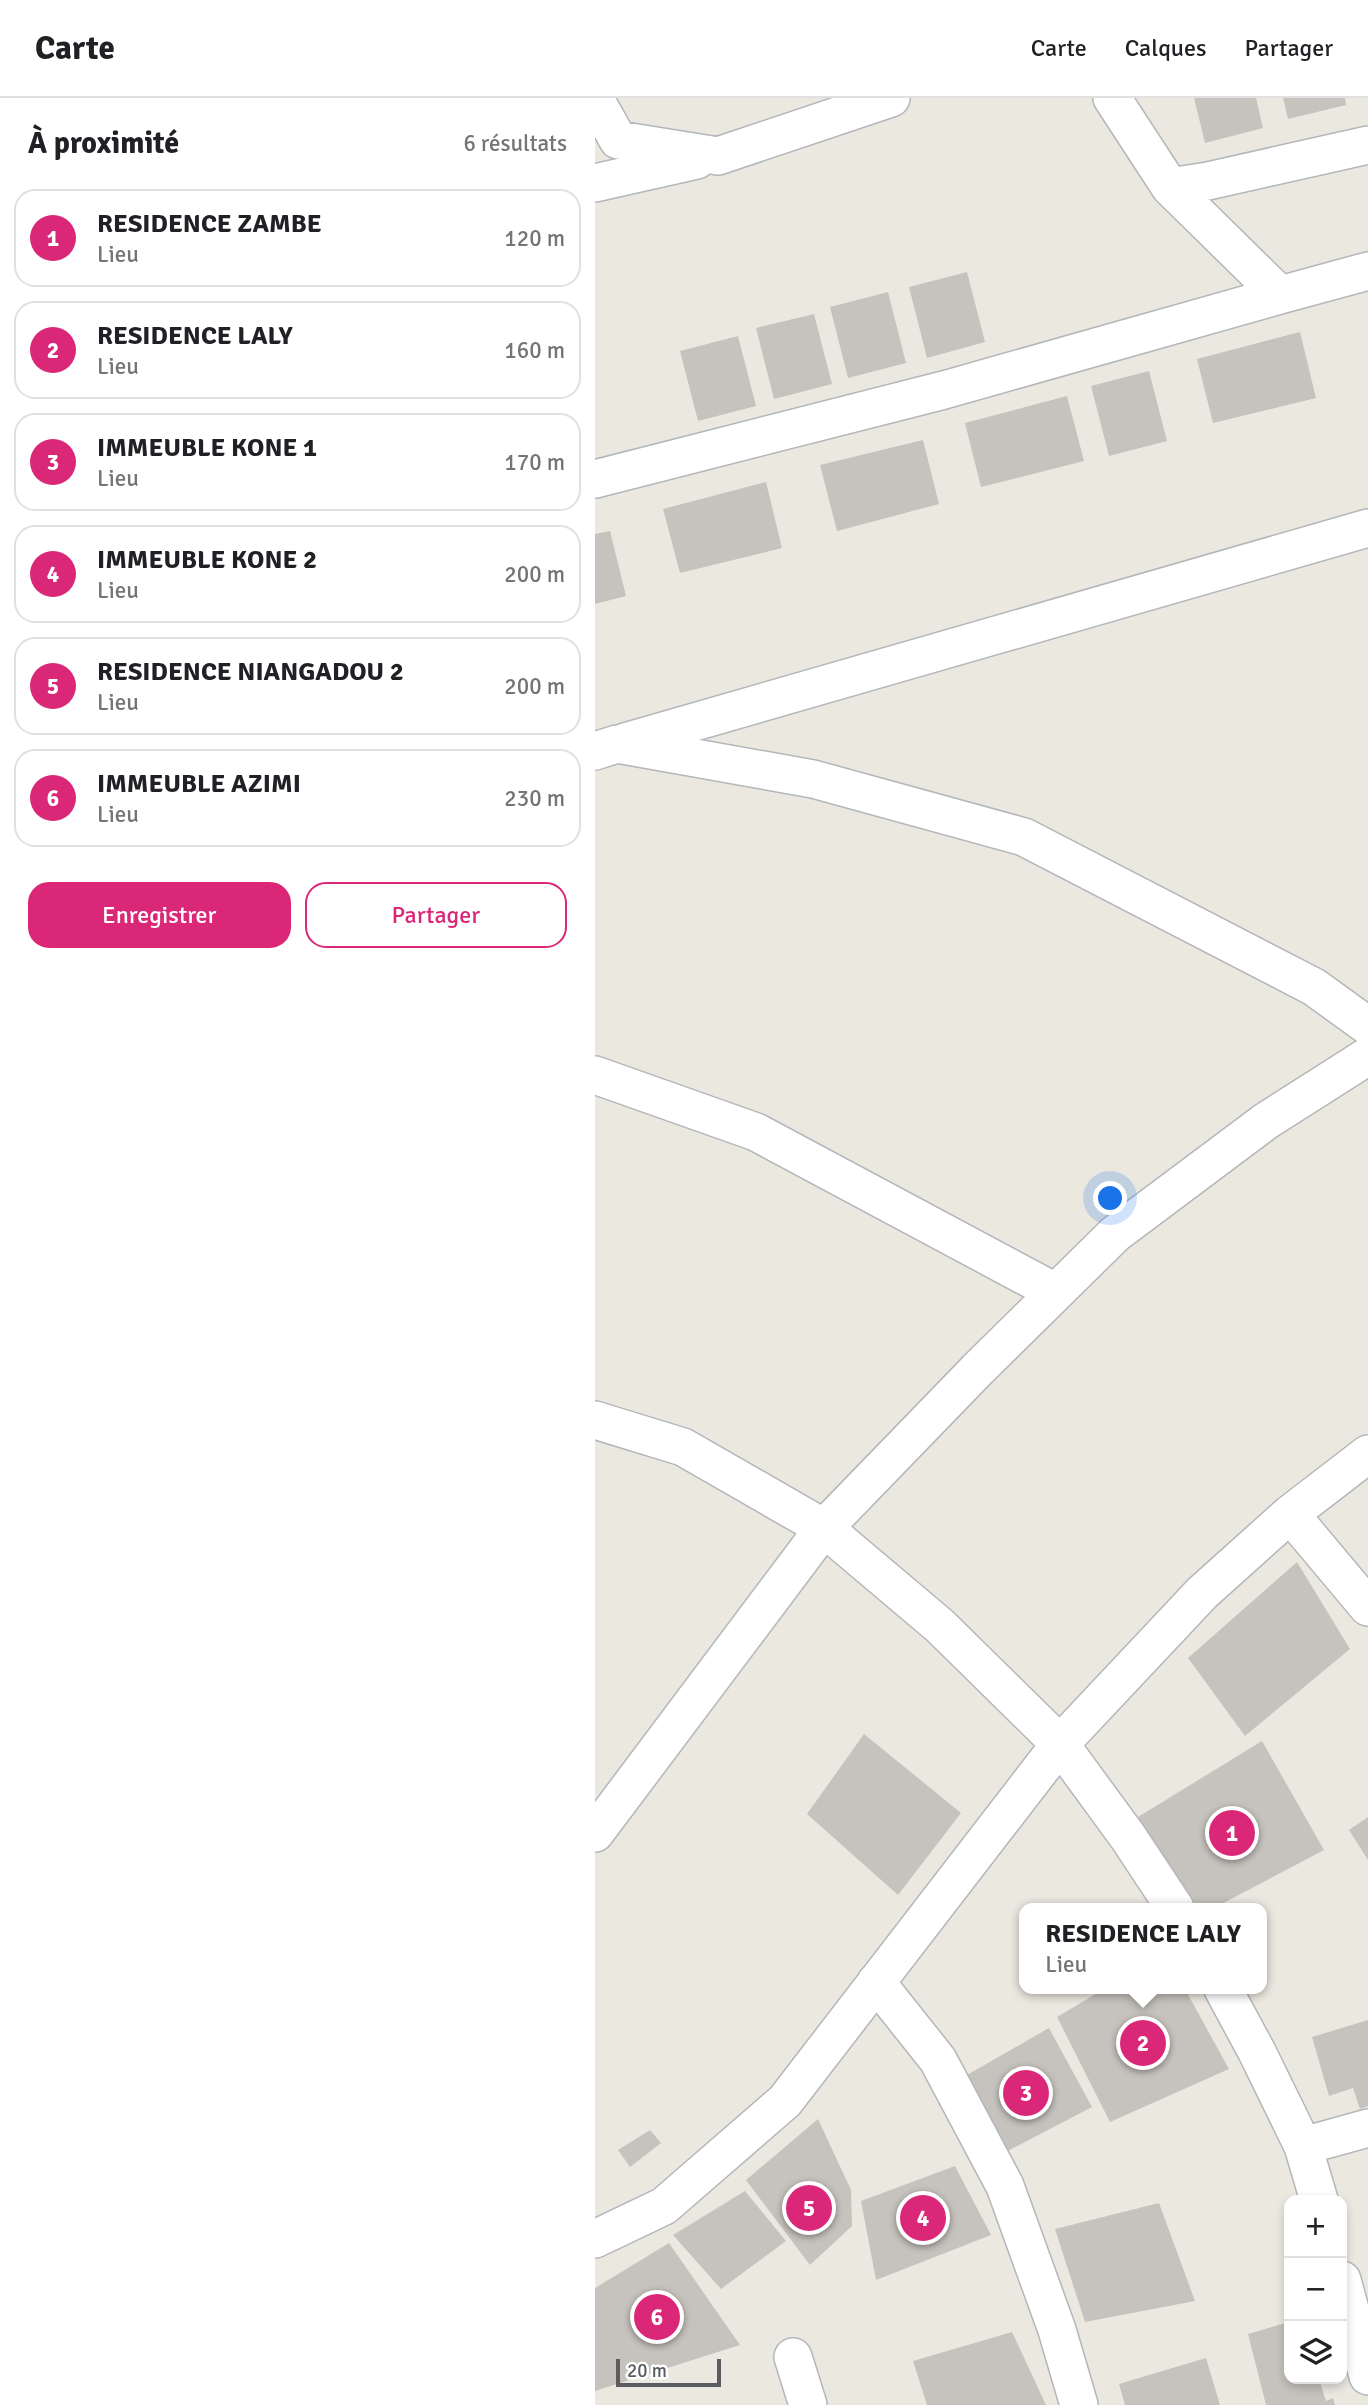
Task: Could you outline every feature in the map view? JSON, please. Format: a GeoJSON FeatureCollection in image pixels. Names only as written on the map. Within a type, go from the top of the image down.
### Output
{"type":"FeatureCollection","features":[{"type":"Feature","properties":{"kind":"street"},"geometry":{"type":"LineString","coordinates":[[595,183],[718,156],[891,98]]}},
{"type":"Feature","properties":{"kind":"street"},"geometry":{"type":"LineString","coordinates":[[1112,98],[1170,187],[1280,295]]}},
{"type":"Feature","properties":{"kind":"street"},"geometry":{"type":"LineString","coordinates":[[595,99],[618,140],[718,156]]}},
{"type":"Feature","properties":{"kind":"street"},"geometry":{"type":"LineString","coordinates":[[1170,187],[1368,145]]}},
{"type":"Feature","properties":{"kind":"street"},"geometry":{"type":"LineString","coordinates":[[595,479],[944,390],[1368,271]]}},
{"type":"Feature","properties":{"kind":"street"},"geometry":{"type":"LineString","coordinates":[[606,748],[1368,528]]}},
{"type":"Feature","properties":{"kind":"street"},"geometry":{"type":"LineString","coordinates":[[606,748],[813,779],[1024,837],[1314,987],[1368,1026]]}},
{"type":"Feature","properties":{"kind":"street"},"geometry":{"type":"LineString","coordinates":[[595,1833],[824,1528],[977,1370],[1115,1234],[1266,1121],[1368,1056]]}},
{"type":"Feature","properties":{"kind":"street"},"geometry":{"type":"LineString","coordinates":[[595,1075],[755,1132],[1055,1292]]}},
{"type":"Feature","properties":{"kind":"street"},"geometry":{"type":"LineString","coordinates":[[595,1420],[683,1447],[824,1528],[940,1626],[1060,1744],[1128,1837],[1172,1903]]}},
{"type":"Feature","properties":{"kind":"street"},"geometry":{"type":"LineString","coordinates":[[595,2239],[664,2206],[785,2101],[1060,1744],[1202,1593],[1290,1514],[1368,1454]]}},
{"type":"Feature","properties":{"kind":"street"},"geometry":{"type":"LineString","coordinates":[[1290,1514],[1368,1607]]}},
{"type":"Feature","properties":{"kind":"street"},"geometry":{"type":"LineString","coordinates":[[876,1982],[938,2060],[1005,2186],[1057,2330],[1079,2405]]}},
{"type":"Feature","properties":{"kind":"street"},"geometry":{"type":"LineString","coordinates":[[1226,1994],[1258,2052],[1303,2146],[1318,2195]]}},
{"type":"Feature","properties":{"kind":"street"},"geometry":{"type":"LineString","coordinates":[[1303,2146],[1368,2128]]}},
{"type":"Feature","properties":{"kind":"street"},"geometry":{"type":"LineString","coordinates":[[1347,2298],[1368,2376]]}},
{"type":"Feature","properties":{"kind":"street"},"geometry":{"type":"LineString","coordinates":[[793,2357],[808,2405]]}},
{"type":"Feature","properties":{"kind":"building"},"geometry":{"type":"Polygon","coordinates":[[[1194,98],[1256,98],[1263,128],[1205,143],[1194,98]]]}},
{"type":"Feature","properties":{"kind":"building"},"geometry":{"type":"Polygon","coordinates":[[[1283,98],[1345,98],[1346,105],[1288,119],[1283,98]]]}},
{"type":"Feature","properties":{"kind":"building"},"geometry":{"type":"Polygon","coordinates":[[[967,272],[985,342],[927,358],[909,287],[967,272]]]}},
{"type":"Feature","properties":{"kind":"building"},"geometry":{"type":"Polygon","coordinates":[[[888,292],[906,363],[848,378],[830,307],[888,292]]]}},
{"type":"Feature","properties":{"kind":"building"},"geometry":{"type":"Polygon","coordinates":[[[814,314],[832,384],[774,399],[756,328],[814,314]]]}},
{"type":"Feature","properties":{"kind":"building"},"geometry":{"type":"Polygon","coordinates":[[[1300,332],[1316,398],[1213,423],[1197,359],[1300,332]]]}},
{"type":"Feature","properties":{"kind":"building"},"geometry":{"type":"Polygon","coordinates":[[[738,336],[756,406],[698,421],[680,351],[738,336]]]}},
{"type":"Feature","properties":{"kind":"building"},"geometry":{"type":"Polygon","coordinates":[[[1149,371],[1167,441],[1109,456],[1091,386],[1149,371]]]}},
{"type":"Feature","properties":{"kind":"building"},"geometry":{"type":"Polygon","coordinates":[[[1067,396],[1084,461],[981,487],[965,423],[1067,396]]]}},
{"type":"Feature","properties":{"kind":"building"},"geometry":{"type":"Polygon","coordinates":[[[923,440],[939,504],[837,531],[820,465],[923,440]]]}},
{"type":"Feature","properties":{"kind":"building"},"geometry":{"type":"Polygon","coordinates":[[[766,482],[782,548],[680,573],[663,509],[766,482]]]}},
{"type":"Feature","properties":{"kind":"building"},"geometry":{"type":"Polygon","coordinates":[[[610,531],[626,596],[595,604],[595,534],[610,531]]]}},
{"type":"Feature","properties":{"kind":"building"},"geometry":{"type":"Polygon","coordinates":[[[1297,1562],[1350,1649],[1245,1736],[1188,1658],[1297,1562]]]}},
{"type":"Feature","properties":{"kind":"building"},"geometry":{"type":"Polygon","coordinates":[[[864,1734],[961,1813],[898,1895],[807,1814],[864,1734]]]}},
{"type":"Feature","properties":{"kind":"building"},"geometry":{"type":"Polygon","coordinates":[[[1262,1741],[1324,1850],[1223,1903],[1192,1903],[1138,1817],[1262,1741]]]}},
{"type":"Feature","properties":{"kind":"building"},"geometry":{"type":"Polygon","coordinates":[[[1368,1817],[1368,1860],[1349,1830],[1368,1817]]]}},
{"type":"Feature","properties":{"kind":"building"},"geometry":{"type":"Polygon","coordinates":[[[1096,1994],[1188,1994],[1229,2069],[1110,2122],[1057,2017],[1096,1994]]]}},
{"type":"Feature","properties":{"kind":"building"},"geometry":{"type":"Polygon","coordinates":[[[1368,2020],[1368,2106],[1360,2109],[1353,2088],[1329,2096],[1312,2037],[1368,2020]]]}},
{"type":"Feature","properties":{"kind":"building"},"geometry":{"type":"Polygon","coordinates":[[[1049,2028],[1092,2107],[1000,2155],[960,2079],[1049,2028]]]}},
{"type":"Feature","properties":{"kind":"building"},"geometry":{"type":"Polygon","coordinates":[[[818,2119],[851,2190],[852,2226],[810,2265],[746,2180],[818,2119]]]}},
{"type":"Feature","properties":{"kind":"building"},"geometry":{"type":"Polygon","coordinates":[[[650,2130],[661,2143],[630,2167],[618,2150],[650,2130]]]}},
{"type":"Feature","properties":{"kind":"building"},"geometry":{"type":"Polygon","coordinates":[[[955,2166],[991,2235],[876,2280],[861,2201],[955,2166]]]}},
{"type":"Feature","properties":{"kind":"building"},"geometry":{"type":"Polygon","coordinates":[[[745,2191],[786,2241],[721,2289],[673,2235],[745,2191]]]}},
{"type":"Feature","properties":{"kind":"building"},"geometry":{"type":"Polygon","coordinates":[[[1159,2203],[1195,2301],[1085,2322],[1055,2229],[1159,2203]]]}},
{"type":"Feature","properties":{"kind":"building"},"geometry":{"type":"Polygon","coordinates":[[[669,2243],[740,2345],[595,2391],[595,2288],[669,2243]]]}},
{"type":"Feature","properties":{"kind":"building"},"geometry":{"type":"Polygon","coordinates":[[[1284,2323],[1284,2384],[1321,2384],[1326,2401],[1333,2398],[1335,2405],[1266,2405],[1248,2334],[1284,2323]]]}},
{"type":"Feature","properties":{"kind":"building"},"geometry":{"type":"Polygon","coordinates":[[[1012,2332],[1046,2405],[927,2405],[913,2361],[1012,2332]]]}},
{"type":"Feature","properties":{"kind":"building"},"geometry":{"type":"Polygon","coordinates":[[[1206,2358],[1220,2405],[1125,2405],[1119,2384],[1206,2358]]]}},
{"type":"Feature","properties":{"kind":"place","name":"RESIDENCE ZAMBE"},"geometry":{"type":"Point","coordinates":[1232,1833]}},
{"type":"Feature","properties":{"kind":"place","name":"RESIDENCE LALY"},"geometry":{"type":"Point","coordinates":[1143,2043]}},
{"type":"Feature","properties":{"kind":"place","name":"IMMEUBLE KONE 1"},"geometry":{"type":"Point","coordinates":[1026,2093]}},
{"type":"Feature","properties":{"kind":"place","name":"RESIDENCE NIANGADOU 2"},"geometry":{"type":"Point","coordinates":[809,2208]}},
{"type":"Feature","properties":{"kind":"place","name":"IMMEUBLE KONE 2"},"geometry":{"type":"Point","coordinates":[923,2218]}},
{"type":"Feature","properties":{"kind":"place","name":"IMMEUBLE AZIMI"},"geometry":{"type":"Point","coordinates":[657,2317]}}]}
